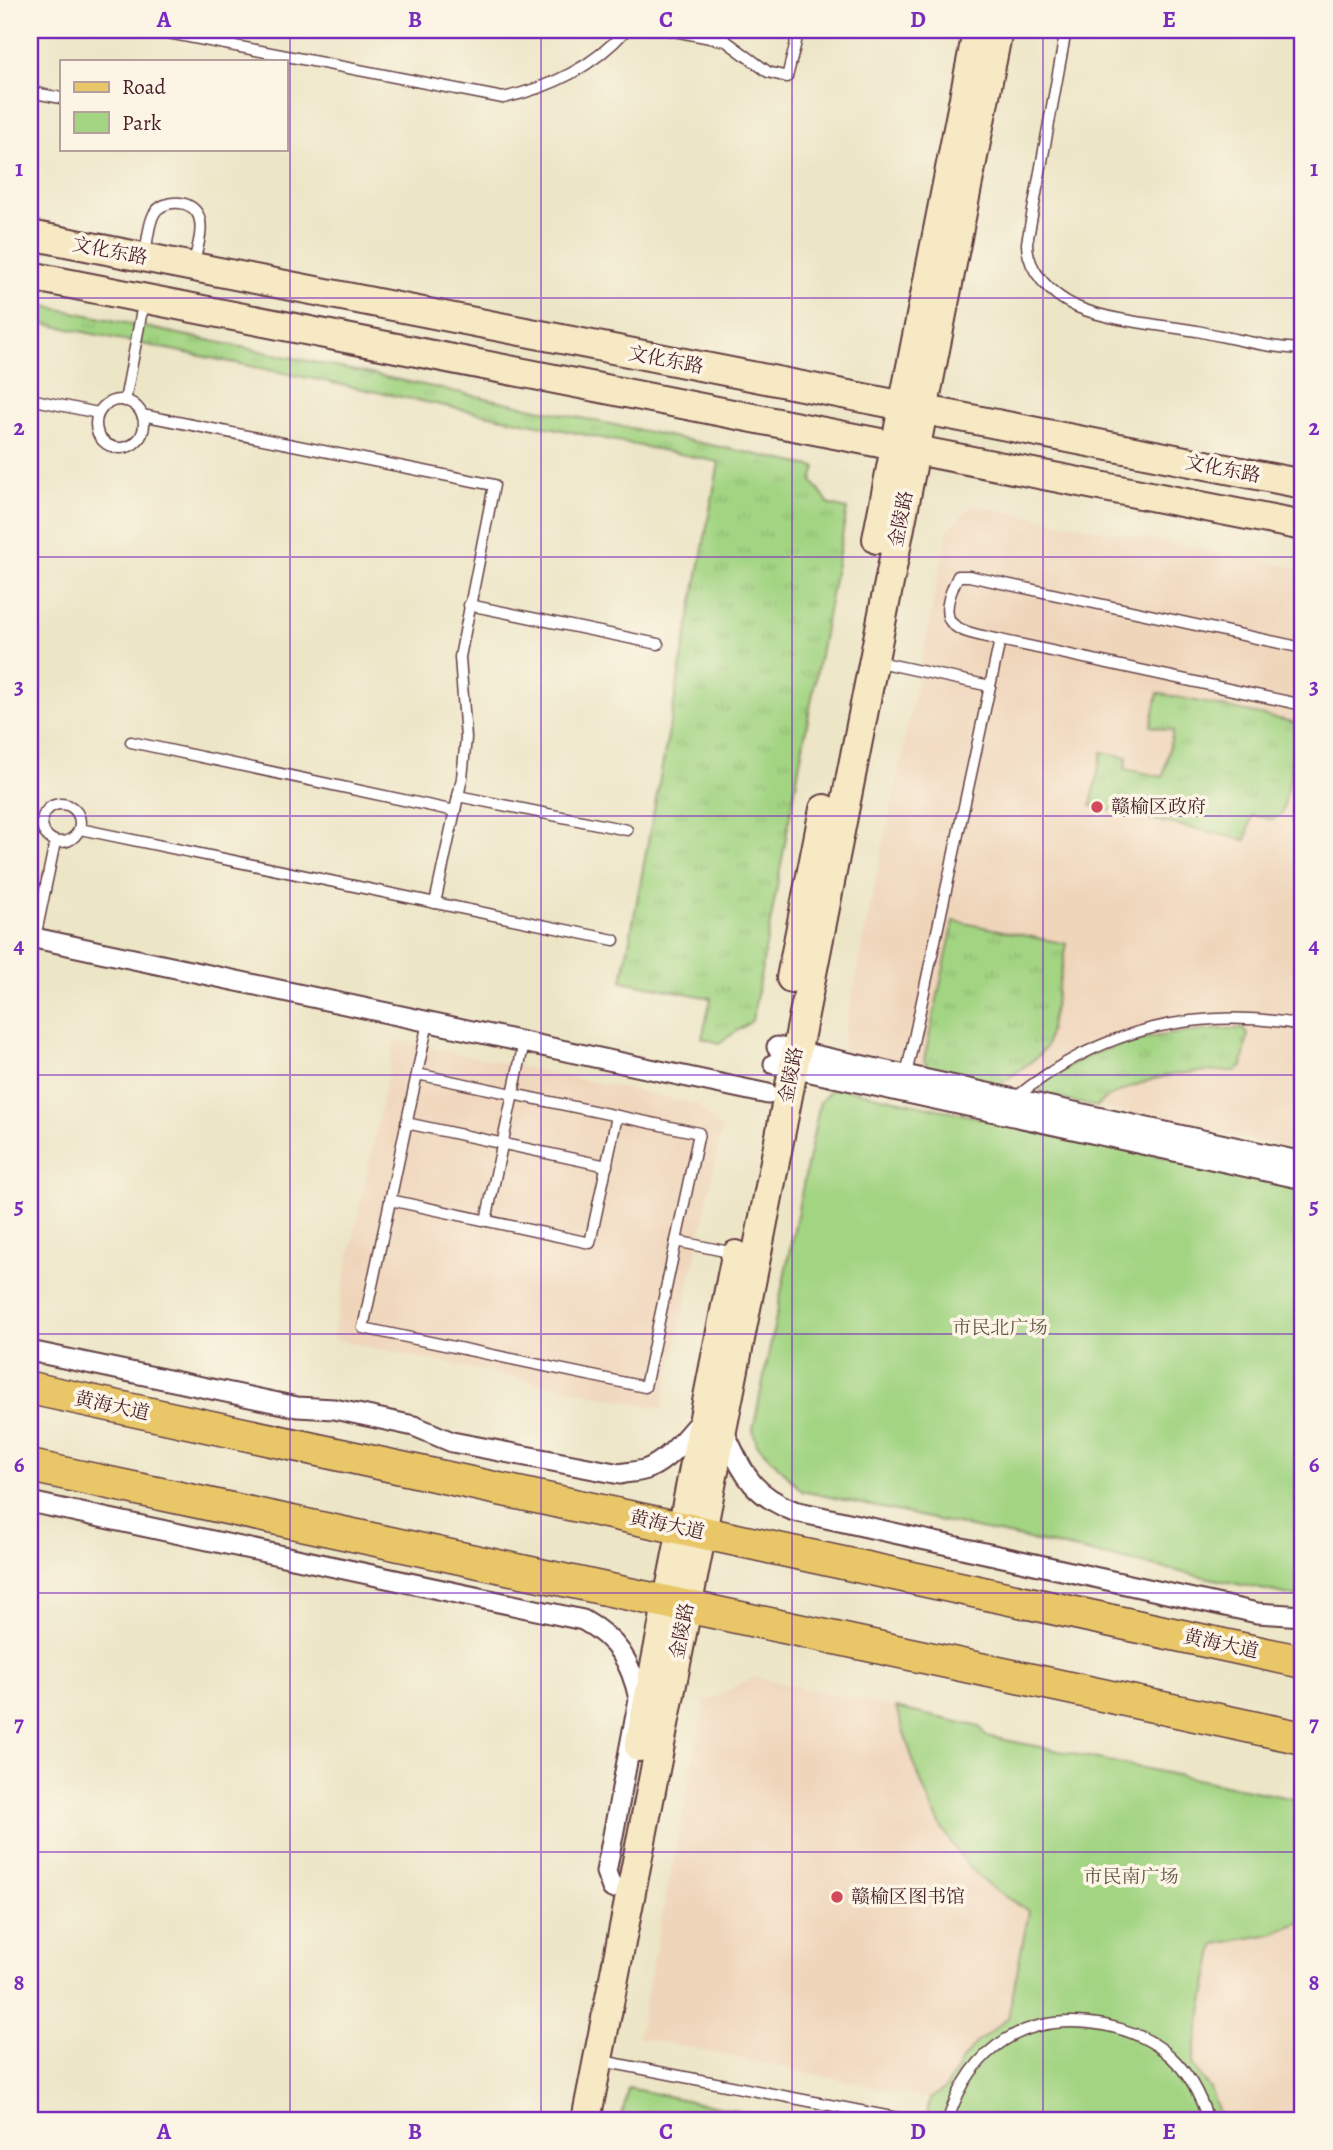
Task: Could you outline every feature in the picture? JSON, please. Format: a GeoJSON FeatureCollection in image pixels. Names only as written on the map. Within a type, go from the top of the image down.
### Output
{"type":"FeatureCollection","features":[{"type":"Feature","properties":{"kind":"main road","name":"黄海大道"},"geometry":{"type":"LineString","coordinates":[[30,1388],[1303,1662]]}},
{"type":"Feature","properties":{"kind":"main road"},"geometry":{"type":"LineString","coordinates":[[30,1466],[1303,1738]]}},
{"type":"Feature","properties":{"kind":"street","name":"金陵路"},"geometry":{"type":"LineString","coordinates":[[913,408],[978,30]]}},
{"type":"Feature","properties":{"kind":"street","name":"金陵路"},"geometry":{"type":"LineString","coordinates":[[566,2120],[612,1888],[692,1530],[913,408],[998,30]]}},
{"type":"Feature","properties":{"kind":"street","name":"文化东路"},"geometry":{"type":"LineString","coordinates":[[30,235],[1303,484]]}},
{"type":"Feature","properties":{"kind":"street","name":"文化东路"},"geometry":{"type":"LineString","coordinates":[[30,276],[1303,526]]}},
{"type":"Feature","properties":{"kind":"street","name":"金陵路"},"geometry":{"type":"LineString","coordinates":[[713,1422],[737,1254],[768,1094],[785,1057],[873,661],[905,447]]}},
{"type":"Feature","properties":{"kind":"street"},"geometry":{"type":"LineString","coordinates":[[32,938],[768,1094]]}},
{"type":"Feature","properties":{"kind":"street"},"geometry":{"type":"LineString","coordinates":[[785,1057],[906,1075],[1303,1162]]}},
{"type":"Feature","properties":{"kind":"street"},"geometry":{"type":"LineString","coordinates":[[785,1057],[1303,1180]]}},
{"type":"Feature","properties":{"kind":"street"},"geometry":{"type":"LineString","coordinates":[[30,1351],[297,1407],[334,1409],[414,1426],[452,1442],[620,1474],[647,1469],[713,1422],[747,1478],[764,1496],[794,1511],[1257,1613],[1303,1616]]}},
{"type":"Feature","properties":{"kind":"street"},"geometry":{"type":"LineString","coordinates":[[30,1502],[583,1620],[605,1633],[621,1653],[635,1680],[639,1699],[606,1872],[612,1888]]}},
{"type":"Feature","properties":{"kind":"street","name":"金陵路"},"geometry":{"type":"LineString","coordinates":[[586,2120],[677,1604]]}},
{"type":"Feature","properties":{"kind":"lane"},"geometry":{"type":"LineString","coordinates":[[153,30],[503,98],[531,92],[577,72],[626,30]]}},
{"type":"Feature","properties":{"kind":"lane"},"geometry":{"type":"LineString","coordinates":[[669,30],[726,41],[768,72],[787,77],[796,42],[792,30]]}},
{"type":"Feature","properties":{"kind":"lane"},"geometry":{"type":"LineString","coordinates":[[1066,30],[1027,243],[1027,256],[1033,270],[1060,297],[1077,307],[1116,317],[1303,349]]}},
{"type":"Feature","properties":{"kind":"lane"},"geometry":{"type":"LineString","coordinates":[[30,92],[60,98]]}},
{"type":"Feature","properties":{"kind":"lane"},"geometry":{"type":"LineString","coordinates":[[145,257],[153,216],[160,206],[169,203],[181,204],[190,206],[199,214],[201,226],[193,267]]}},
{"type":"Feature","properties":{"kind":"lane"},"geometry":{"type":"LineString","coordinates":[[125,401],[144,299]]}},
{"type":"Feature","properties":{"kind":"lane"},"geometry":{"type":"LineString","coordinates":[[30,399],[98,413]]}},
{"type":"Feature","properties":{"kind":"lane"},"geometry":{"type":"LineString","coordinates":[[125,401],[132,404],[142,415],[144,423],[139,439],[125,448],[116,448],[100,439],[96,430],[98,413],[110,402],[125,401]]}},
{"type":"Feature","properties":{"kind":"lane"},"geometry":{"type":"LineString","coordinates":[[142,415],[494,485],[460,657],[466,738],[458,796],[435,903]]}},
{"type":"Feature","properties":{"kind":"lane"},"geometry":{"type":"LineString","coordinates":[[1303,648],[969,576],[958,576],[947,614],[951,624],[961,631],[1303,705]]}},
{"type":"Feature","properties":{"kind":"lane"},"geometry":{"type":"LineString","coordinates":[[469,605],[658,644]]}},
{"type":"Feature","properties":{"kind":"lane"},"geometry":{"type":"LineString","coordinates":[[906,1075],[1000,640]]}},
{"type":"Feature","properties":{"kind":"lane"},"geometry":{"type":"LineString","coordinates":[[873,661],[990,686]]}},
{"type":"Feature","properties":{"kind":"lane"},"geometry":{"type":"LineString","coordinates":[[131,742],[455,811]]}},
{"type":"Feature","properties":{"kind":"lane"},"geometry":{"type":"LineString","coordinates":[[458,796],[627,830]]}},
{"type":"Feature","properties":{"kind":"lane"},"geometry":{"type":"LineString","coordinates":[[66,805],[78,814],[80,829],[70,841],[55,842],[43,832],[42,825],[42,818],[51,807],[66,805]]}},
{"type":"Feature","properties":{"kind":"lane"},"geometry":{"type":"LineString","coordinates":[[30,823],[42,825]]}},
{"type":"Feature","properties":{"kind":"lane"},"geometry":{"type":"LineString","coordinates":[[80,829],[614,940]]}},
{"type":"Feature","properties":{"kind":"lane"},"geometry":{"type":"LineString","coordinates":[[32,938],[55,842]]}},
{"type":"Feature","properties":{"kind":"lane"},"geometry":{"type":"LineString","coordinates":[[1014,1099],[1052,1070],[1077,1056],[1103,1044],[1158,1026],[1245,1017],[1303,1025]]}},
{"type":"Feature","properties":{"kind":"lane"},"geometry":{"type":"LineString","coordinates":[[416,1074],[699,1133],[645,1387],[363,1328],[416,1074],[428,1022]]}},
{"type":"Feature","properties":{"kind":"lane"},"geometry":{"type":"LineString","coordinates":[[485,1221],[524,1042]]}},
{"type":"Feature","properties":{"kind":"lane"},"geometry":{"type":"LineString","coordinates":[[390,1200],[590,1243],[617,1116]]}},
{"type":"Feature","properties":{"kind":"lane"},"geometry":{"type":"LineString","coordinates":[[406,1123],[607,1166]]}},
{"type":"Feature","properties":{"kind":"lane"},"geometry":{"type":"LineString","coordinates":[[676,1241],[737,1254]]}},
{"type":"Feature","properties":{"kind":"lane"},"geometry":{"type":"LineString","coordinates":[[948,2120],[953,2103],[967,2077],[1000,2043],[1034,2026],[1052,2021],[1078,2020],[1129,2030],[1158,2045],[1184,2071],[1202,2102],[1208,2120]]}},
{"type":"Feature","properties":{"kind":"lane"},"geometry":{"type":"LineString","coordinates":[[598,2060],[907,2120]]}},
{"type":"Feature","properties":{"kind":"shaded area","name":"赣榆区政府"},"geometry":{"type":"Polygon","coordinates":[[[973,505],[1303,569],[1303,1151],[844,1052],[842,1044],[948,530],[973,505]]]}},
{"type":"Feature","properties":{"kind":"shaded area"},"geometry":{"type":"Polygon","coordinates":[[[395,1040],[697,1104],[722,1131],[663,1409],[332,1339],[395,1040]]]}},
{"type":"Feature","properties":{"kind":"shaded area","name":"赣榆区图书馆"},"geometry":{"type":"Polygon","coordinates":[[[754,1677],[896,1708],[927,1801],[986,1883],[1029,1911],[1008,2018],[975,2044],[962,2060],[947,2087],[930,2099],[638,2037],[705,1702],[754,1677]]]}},
{"type":"Feature","properties":{"kind":"shaded area"},"geometry":{"type":"Polygon","coordinates":[[[1303,1921],[1303,2120],[1222,2120],[1219,2109],[1192,2065],[1215,1944],[1271,1934],[1303,1921]]]}},
{"type":"Feature","properties":{"kind":"green space"},"geometry":{"type":"Polygon","coordinates":[[[30,303],[816,467],[812,481],[830,505],[847,509],[752,1021],[719,1043],[702,1038],[711,998],[622,981],[719,462],[30,321],[30,303]]]}},
{"type":"Feature","properties":{"kind":"green space"},"geometry":{"type":"Polygon","coordinates":[[[1158,693],[1293,722],[1300,730],[1282,813],[1273,820],[1252,815],[1246,840],[1091,806],[1102,752],[1127,757],[1125,769],[1163,777],[1173,731],[1151,726],[1158,693]]]}},
{"type":"Feature","properties":{"kind":"green space"},"geometry":{"type":"Polygon","coordinates":[[[954,921],[1067,944],[1046,1047],[998,1086],[929,1071],[924,1060],[954,921]]]}},
{"type":"Feature","properties":{"kind":"green space"},"geometry":{"type":"Polygon","coordinates":[[[1243,1029],[1248,1034],[1242,1066],[1237,1071],[1196,1072],[1156,1079],[1112,1095],[1097,1107],[1042,1095],[1042,1083],[1074,1063],[1109,1048],[1166,1035],[1243,1029]]]}},
{"type":"Feature","properties":{"kind":"green space","name":"市民北广场"},"geometry":{"type":"Polygon","coordinates":[[[840,1088],[1303,1187],[1303,1598],[802,1491],[757,1444],[753,1430],[820,1102],[831,1090],[840,1088]]]}},
{"type":"Feature","properties":{"kind":"green space","name":"市民南广场"},"geometry":{"type":"Polygon","coordinates":[[[896,1708],[980,1727],[986,1736],[1303,1801],[1303,1921],[1271,1934],[1215,1944],[1192,2065],[1210,2089],[1222,2120],[926,2120],[930,2099],[947,2087],[962,2060],[975,2044],[1008,2018],[1029,1911],[984,1881],[952,1844],[929,1801],[896,1708]]]}},
{"type":"Feature","properties":{"kind":"green space"},"geometry":{"type":"Polygon","coordinates":[[[628,2088],[780,2120],[621,2120],[628,2088]]]}},
{"type":"Feature","properties":{"kind":"place","name":"赣榆区政府"},"geometry":{"type":"Point","coordinates":[1097,807]}},
{"type":"Feature","properties":{"kind":"place","name":"赣榆区图书馆"},"geometry":{"type":"Point","coordinates":[837,1897]}}]}
